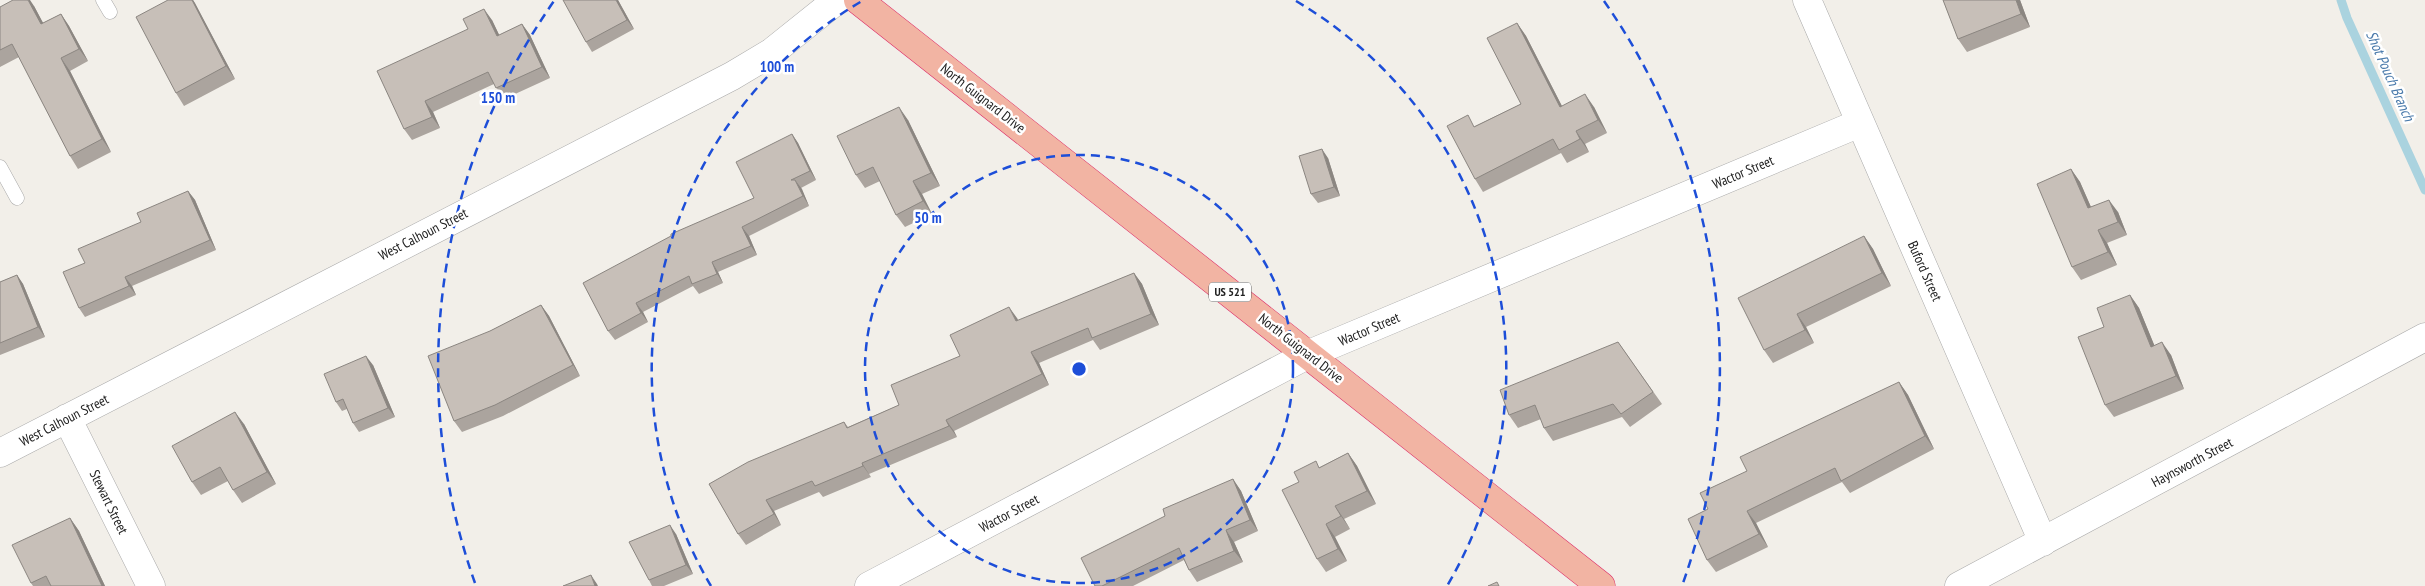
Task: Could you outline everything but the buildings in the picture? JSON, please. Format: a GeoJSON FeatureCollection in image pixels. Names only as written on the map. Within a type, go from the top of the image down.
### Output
{"type":"FeatureCollection","features":[{"type":"Feature","properties":{"kind":"highway","name":"North Guignard Drive"},"geometry":{"type":"LineString","coordinates":[[858,0],[1601,586]]}},
{"type":"Feature","properties":{"kind":"street","name":"West Calhoun Street"},"geometry":{"type":"LineString","coordinates":[[0,453],[732,76],[772,52],[837,0]]}},
{"type":"Feature","properties":{"kind":"street","name":"Buford Street"},"geometry":{"type":"LineString","coordinates":[[1807,0],[2043,542]]}},
{"type":"Feature","properties":{"kind":"street","name":"Wactor Street"},"geometry":{"type":"LineString","coordinates":[[869,586],[1309,354],[1860,123]]}},
{"type":"Feature","properties":{"kind":"street","name":"Haynsworth Street"},"geometry":{"type":"LineString","coordinates":[[1959,586],[2425,337]]}},
{"type":"Feature","properties":{"kind":"street","name":"Stewart Street"},"geometry":{"type":"LineString","coordinates":[[67,418],[151,586]]}},
{"type":"Feature","properties":{"kind":"lane"},"geometry":{"type":"LineString","coordinates":[[0,167],[17,198]]}},
{"type":"Feature","properties":{"kind":"waterway","name":"Shot Pouch Branch"},"geometry":{"type":"LineString","coordinates":[[2341,0],[2347,18],[2425,190]]}}]}
